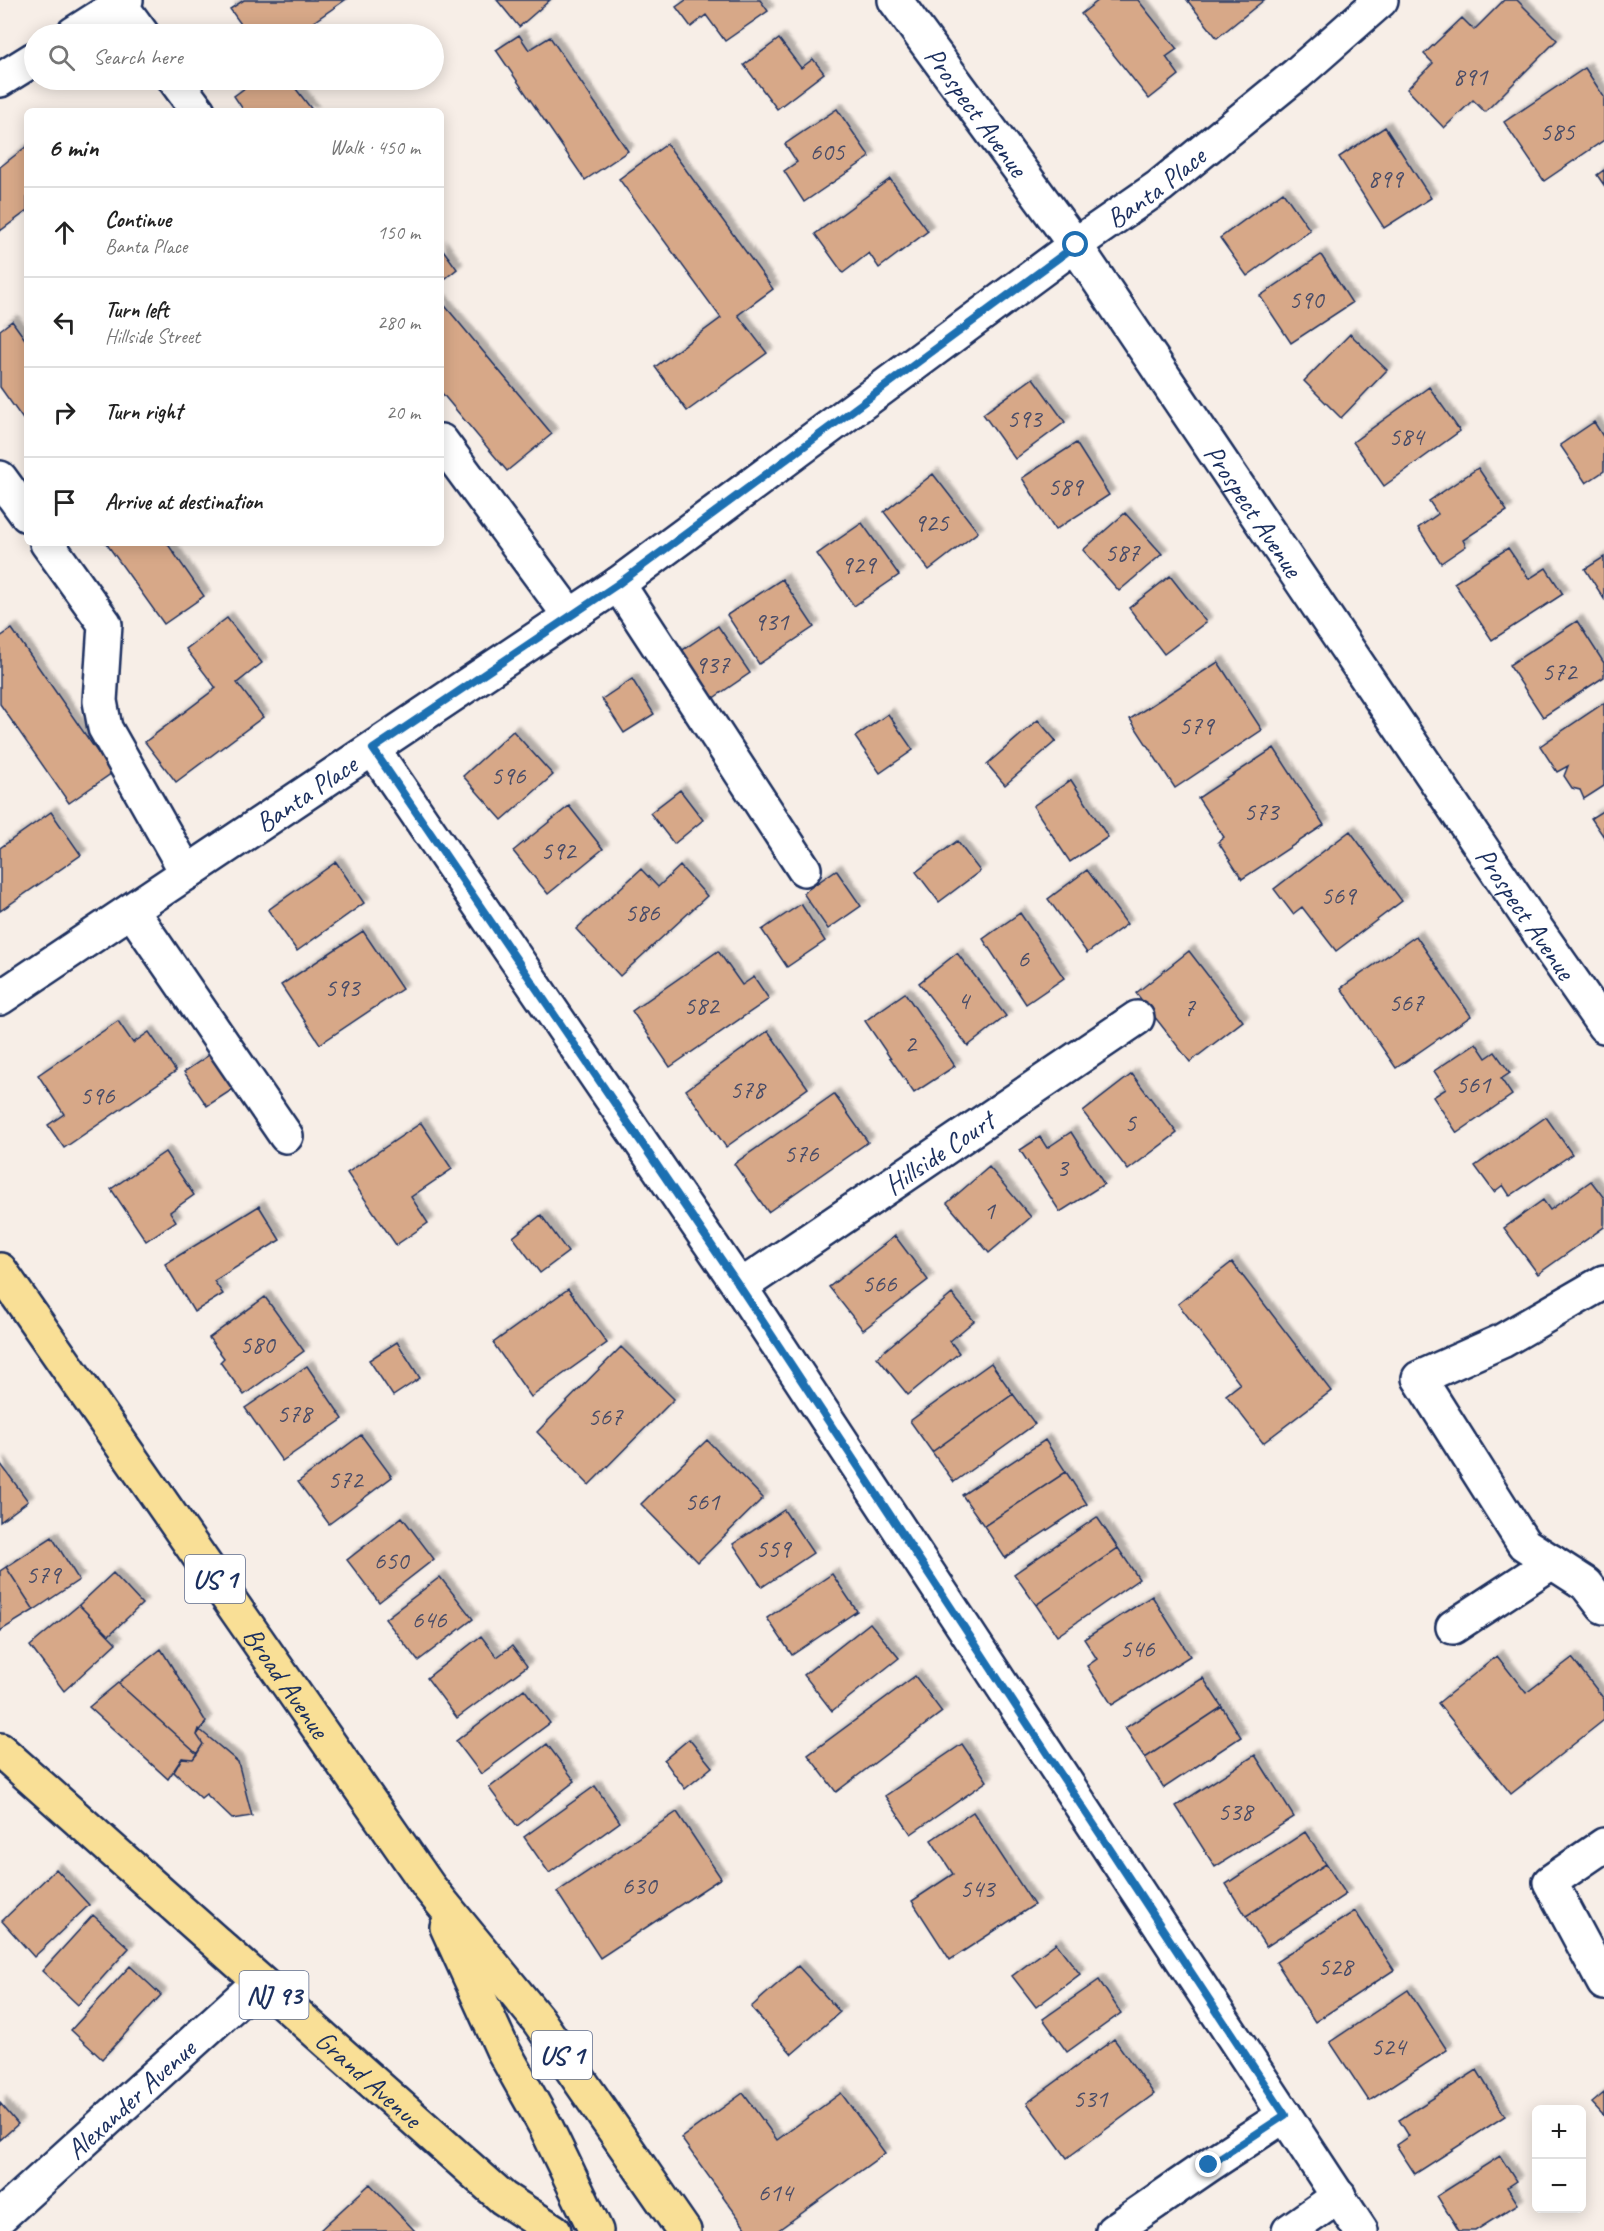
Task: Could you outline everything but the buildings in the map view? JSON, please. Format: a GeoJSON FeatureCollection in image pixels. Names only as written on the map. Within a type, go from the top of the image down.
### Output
{"type":"FeatureCollection","features":[{"type":"Feature","properties":{"kind":"main road","name":"Broad Avenue"},"geometry":{"type":"LineString","coordinates":[[0,1270],[429,1887],[538,2020],[684,2231]]}},
{"type":"Feature","properties":{"kind":"main road","name":"Grand Avenue"},"geometry":{"type":"LineString","coordinates":[[0,1750],[502,2198],[554,2231]]}},
{"type":"Feature","properties":{"kind":"main road","name":"Broad Avenue"},"geometry":{"type":"LineString","coordinates":[[429,1887],[503,2050],[546,2127],[596,2231]]}},
{"type":"Feature","properties":{"kind":"street","name":"Prospect Avenue"},"geometry":{"type":"LineString","coordinates":[[895,0],[1076,245],[1526,914],[1604,1026]]}},
{"type":"Feature","properties":{"kind":"street","name":"Banta Place"},"geometry":{"type":"LineString","coordinates":[[0,998],[618,584],[1076,245],[1160,186],[1297,74],[1381,0]]}},
{"type":"Feature","properties":{"kind":"street"},"geometry":{"type":"LineString","coordinates":[[89,24],[123,2],[136,24]]}},
{"type":"Feature","properties":{"kind":"street"},"geometry":{"type":"LineString","coordinates":[[0,81],[24,65]]}},
{"type":"Feature","properties":{"kind":"street"},"geometry":{"type":"LineString","coordinates":[[182,90],[196,108]]}},
{"type":"Feature","properties":{"kind":"street"},"geometry":{"type":"LineString","coordinates":[[444,445],[570,616]]}},
{"type":"Feature","properties":{"kind":"street"},"geometry":{"type":"LineString","coordinates":[[0,478],[24,511]]}},
{"type":"Feature","properties":{"kind":"street"},"geometry":{"type":"LineString","coordinates":[[49,546],[105,624],[100,701],[105,728],[187,873]]}},
{"type":"Feature","properties":{"kind":"street"},"geometry":{"type":"LineString","coordinates":[[618,584],[804,869]]}},
{"type":"Feature","properties":{"kind":"street"},"geometry":{"type":"LineString","coordinates":[[373,749],[740,1287],[1361,2231]]}},
{"type":"Feature","properties":{"kind":"street"},"geometry":{"type":"LineString","coordinates":[[132,911],[286,1136]]}},
{"type":"Feature","properties":{"kind":"street","name":"Hillside Court"},"geometry":{"type":"LineString","coordinates":[[740,1287],[1137,1018]]}},
{"type":"Feature","properties":{"kind":"street"},"geometry":{"type":"LineString","coordinates":[[1604,1282],[1502,1341],[1419,1378],[1524,1544],[1586,1584],[1604,1607]]}},
{"type":"Feature","properties":{"kind":"street"},"geometry":{"type":"LineString","coordinates":[[1453,1628],[1552,1562]]}},
{"type":"Feature","properties":{"kind":"street"},"geometry":{"type":"LineString","coordinates":[[1604,1845],[1550,1882],[1604,1983]]}},
{"type":"Feature","properties":{"kind":"street","name":"Alexander Avenue"},"geometry":{"type":"LineString","coordinates":[[0,2217],[259,1982]]}},
{"type":"Feature","properties":{"kind":"street"},"geometry":{"type":"LineString","coordinates":[[1113,2231],[1285,2115]]}},
{"type":"Feature","properties":{"kind":"street"},"geometry":{"type":"LineString","coordinates":[[1296,2226],[1338,2196]]}},
{"type":"Feature","properties":{"kind":"route"},"geometry":{"type":"LineString","coordinates":[[1076,245],[618,584],[373,749],[740,1287],[1285,2115],[1209,2165]]}}]}
